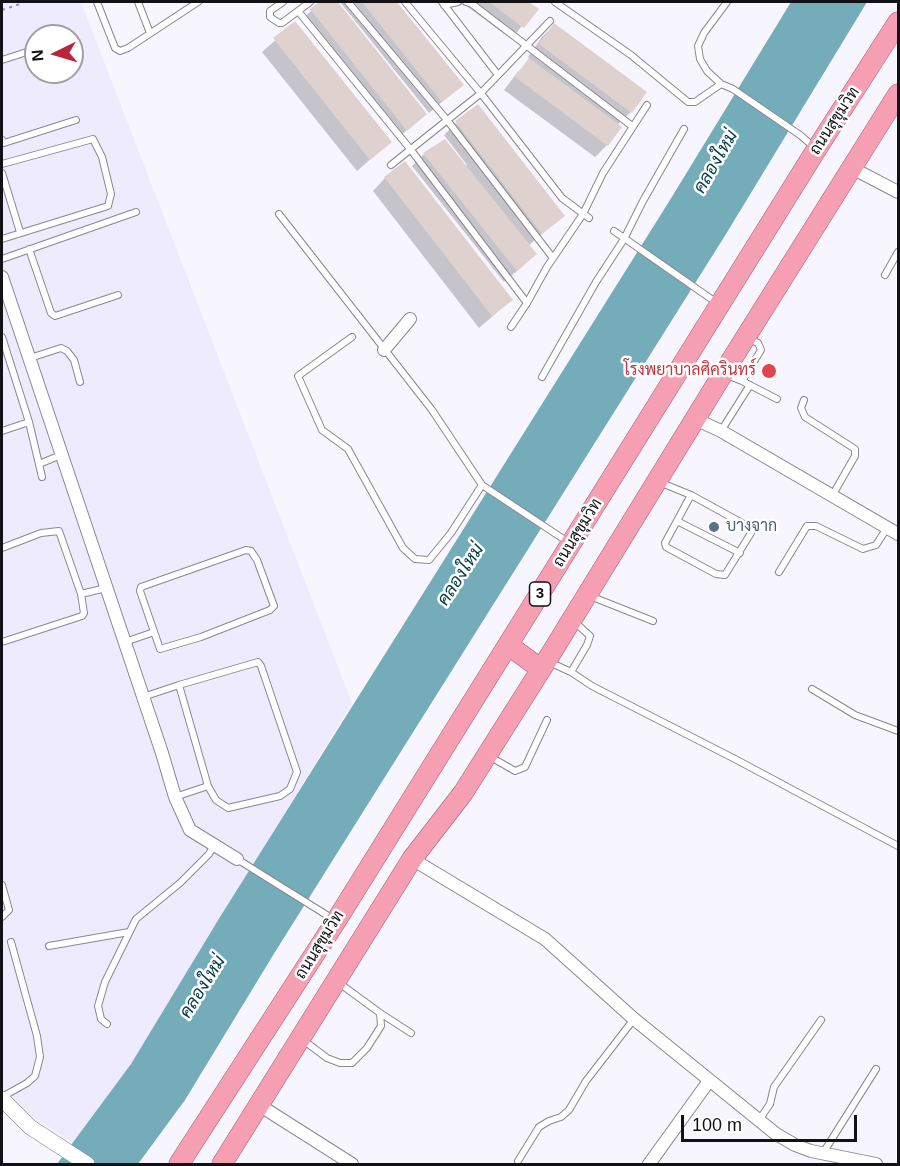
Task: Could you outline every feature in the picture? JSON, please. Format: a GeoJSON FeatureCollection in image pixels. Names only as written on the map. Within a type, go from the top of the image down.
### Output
{"type":"FeatureCollection","features":[{"type":"Feature","properties":{"kind":"highway","name":"ถนนสุขุมวิท"},"geometry":{"type":"LineString","coordinates":[[179,1164],[336,921],[898,22]]}},
{"type":"Feature","properties":{"kind":"highway","name":"ถนนสุขุมวิท"},"geometry":{"type":"LineString","coordinates":[[222,1164],[412,860],[463,793],[695,419],[733,377],[745,339],[852,168],[893,113],[898,94]]}},
{"type":"Feature","properties":{"kind":"highway"},"geometry":{"type":"LineString","coordinates":[[508,645],[544,665]]}},
{"type":"Feature","properties":{"kind":"street"},"geometry":{"type":"LineString","coordinates":[[852,168],[898,192]]}},
{"type":"Feature","properties":{"kind":"street"},"geometry":{"type":"LineString","coordinates":[[2,277],[175,798],[190,830],[237,859]]}},
{"type":"Feature","properties":{"kind":"street"},"geometry":{"type":"LineString","coordinates":[[384,350],[410,319]]}},
{"type":"Feature","properties":{"kind":"street"},"geometry":{"type":"LineString","coordinates":[[695,419],[722,431],[831,496],[894,529]]}},
{"type":"Feature","properties":{"kind":"street"},"geometry":{"type":"LineString","coordinates":[[412,860],[545,939],[634,1019],[776,1134],[795,1145],[876,1164]]}},
{"type":"Feature","properties":{"kind":"street"},"geometry":{"type":"LineString","coordinates":[[649,1164],[709,1081]]}},
{"type":"Feature","properties":{"kind":"street"},"geometry":{"type":"LineString","coordinates":[[2,1098],[30,1127],[87,1164]]}},
{"type":"Feature","properties":{"kind":"street"},"geometry":{"type":"LineString","coordinates":[[259,1105],[352,1164]]}},
{"type":"Feature","properties":{"kind":"lane"},"geometry":{"type":"LineString","coordinates":[[97,2],[115,48],[120,51],[150,33],[185,5],[198,2]]}},
{"type":"Feature","properties":{"kind":"lane"},"geometry":{"type":"LineString","coordinates":[[138,2],[150,33]]}},
{"type":"Feature","properties":{"kind":"lane"},"geometry":{"type":"LineString","coordinates":[[283,2],[270,11],[270,17],[274,21],[282,23],[310,2]]}},
{"type":"Feature","properties":{"kind":"lane"},"geometry":{"type":"LineString","coordinates":[[348,2],[447,120],[553,258]]}},
{"type":"Feature","properties":{"kind":"lane"},"geometry":{"type":"LineString","coordinates":[[405,2],[562,198],[586,216]]}},
{"type":"Feature","properties":{"kind":"lane"},"geometry":{"type":"LineString","coordinates":[[443,3],[458,2]]}},
{"type":"Feature","properties":{"kind":"lane"},"geometry":{"type":"LineString","coordinates":[[466,2],[527,45],[632,126]]}},
{"type":"Feature","properties":{"kind":"lane"},"geometry":{"type":"LineString","coordinates":[[555,2],[631,55],[688,102],[695,102],[721,84]]}},
{"type":"Feature","properties":{"kind":"lane"},"geometry":{"type":"LineString","coordinates":[[726,2],[704,33],[698,46],[700,59],[721,84],[733,89],[800,135],[816,150]]}},
{"type":"Feature","properties":{"kind":"lane"},"geometry":{"type":"LineString","coordinates":[[443,3],[498,75]]}},
{"type":"Feature","properties":{"kind":"lane"},"geometry":{"type":"LineString","coordinates":[[298,11],[411,150],[527,303]]}},
{"type":"Feature","properties":{"kind":"lane"},"geometry":{"type":"LineString","coordinates":[[391,165],[480,94],[550,21]]}},
{"type":"Feature","properties":{"kind":"lane"},"geometry":{"type":"LineString","coordinates":[[2,60],[24,53]]}},
{"type":"Feature","properties":{"kind":"lane"},"geometry":{"type":"LineString","coordinates":[[511,327],[553,258],[586,216],[603,173],[647,105]]}},
{"type":"Feature","properties":{"kind":"lane"},"geometry":{"type":"LineString","coordinates":[[2,140],[4,143],[76,120]]}},
{"type":"Feature","properties":{"kind":"lane"},"geometry":{"type":"LineString","coordinates":[[542,377],[596,282],[624,239],[684,129]]}},
{"type":"Feature","properties":{"kind":"lane"},"geometry":{"type":"LineString","coordinates":[[2,164],[91,139],[102,158],[111,194],[108,206],[2,239]]}},
{"type":"Feature","properties":{"kind":"lane"},"geometry":{"type":"LineString","coordinates":[[2,172],[20,232]]}},
{"type":"Feature","properties":{"kind":"lane"},"geometry":{"type":"LineString","coordinates":[[2,259],[136,212]]}},
{"type":"Feature","properties":{"kind":"lane"},"geometry":{"type":"LineString","coordinates":[[279,214],[432,410],[484,486],[571,544]]}},
{"type":"Feature","properties":{"kind":"lane"},"geometry":{"type":"LineString","coordinates":[[614,231],[720,304]]}},
{"type":"Feature","properties":{"kind":"lane"},"geometry":{"type":"LineString","coordinates":[[28,249],[51,313],[55,316],[118,295]]}},
{"type":"Feature","properties":{"kind":"lane"},"geometry":{"type":"LineString","coordinates":[[885,275],[898,252]]}},
{"type":"Feature","properties":{"kind":"lane"},"geometry":{"type":"LineString","coordinates":[[2,337],[29,422],[42,477]]}},
{"type":"Feature","properties":{"kind":"lane"},"geometry":{"type":"LineString","coordinates":[[352,337],[298,376],[322,430],[348,449],[403,548],[415,559],[429,560],[484,486]]}},
{"type":"Feature","properties":{"kind":"lane"},"geometry":{"type":"LineString","coordinates":[[28,358],[61,348],[68,351],[74,360],[80,382]]}},
{"type":"Feature","properties":{"kind":"lane"},"geometry":{"type":"LineString","coordinates":[[733,377],[777,399]]}},
{"type":"Feature","properties":{"kind":"lane"},"geometry":{"type":"LineString","coordinates":[[722,431],[750,385]]}},
{"type":"Feature","properties":{"kind":"lane"},"geometry":{"type":"LineString","coordinates":[[804,400],[801,408],[805,417],[855,449],[855,456],[831,496]]}},
{"type":"Feature","properties":{"kind":"lane"},"geometry":{"type":"LineString","coordinates":[[2,431],[29,422]]}},
{"type":"Feature","properties":{"kind":"lane"},"geometry":{"type":"LineString","coordinates":[[39,464],[61,455]]}},
{"type":"Feature","properties":{"kind":"lane"},"geometry":{"type":"LineString","coordinates":[[657,481],[691,495],[750,528],[751,533],[725,575],[716,574],[668,550],[665,543],[691,495]]}},
{"type":"Feature","properties":{"kind":"lane"},"geometry":{"type":"LineString","coordinates":[[677,520],[740,553]]}},
{"type":"Feature","properties":{"kind":"lane"},"geometry":{"type":"LineString","coordinates":[[779,572],[807,526],[816,526],[863,549],[876,545],[894,529]]}},
{"type":"Feature","properties":{"kind":"lane"},"geometry":{"type":"LineString","coordinates":[[2,548],[48,531],[59,531],[81,594],[84,613],[82,616],[2,642]]}},
{"type":"Feature","properties":{"kind":"lane"},"geometry":{"type":"LineString","coordinates":[[246,550],[251,551],[257,560],[274,606],[270,610],[201,638],[163,650],[160,649],[154,632],[140,591],[141,587],[224,557],[246,550]]}},
{"type":"Feature","properties":{"kind":"lane"},"geometry":{"type":"LineString","coordinates":[[81,594],[106,588]]}},
{"type":"Feature","properties":{"kind":"lane"},"geometry":{"type":"LineString","coordinates":[[586,595],[653,621]]}},
{"type":"Feature","properties":{"kind":"lane"},"geometry":{"type":"LineString","coordinates":[[568,624],[578,625],[590,636],[571,672]]}},
{"type":"Feature","properties":{"kind":"lane"},"geometry":{"type":"LineString","coordinates":[[124,642],[154,632]]}},
{"type":"Feature","properties":{"kind":"lane"},"geometry":{"type":"LineString","coordinates":[[143,696],[254,662],[258,662],[297,772],[290,789],[280,796],[228,808],[216,800],[207,786],[179,685]]}},
{"type":"Feature","properties":{"kind":"lane"},"geometry":{"type":"LineString","coordinates":[[544,665],[571,672],[592,686],[898,846]]}},
{"type":"Feature","properties":{"kind":"lane"},"geometry":{"type":"LineString","coordinates":[[812,689],[855,715],[898,731]]}},
{"type":"Feature","properties":{"kind":"lane"},"geometry":{"type":"LineString","coordinates":[[486,755],[515,771],[525,767],[547,720]]}},
{"type":"Feature","properties":{"kind":"lane"},"geometry":{"type":"LineString","coordinates":[[175,798],[207,786]]}},
{"type":"Feature","properties":{"kind":"lane"},"geometry":{"type":"LineString","coordinates":[[107,1024],[101,1019],[98,1006],[105,982],[136,919],[180,883],[214,846]]}},
{"type":"Feature","properties":{"kind":"lane"},"geometry":{"type":"LineString","coordinates":[[237,859],[336,921]]}},
{"type":"Feature","properties":{"kind":"lane"},"geometry":{"type":"LineString","coordinates":[[2,885],[9,910],[2,917]]}},
{"type":"Feature","properties":{"kind":"lane"},"geometry":{"type":"LineString","coordinates":[[49,946],[129,932]]}},
{"type":"Feature","properties":{"kind":"lane"},"geometry":{"type":"LineString","coordinates":[[2,1098],[35,1076],[40,1057],[37,1036],[11,942]]}},
{"type":"Feature","properties":{"kind":"lane"},"geometry":{"type":"LineString","coordinates":[[336,981],[411,1033]]}},
{"type":"Feature","properties":{"kind":"lane"},"geometry":{"type":"LineString","coordinates":[[300,1037],[327,1058],[340,1063],[352,1063],[367,1047],[381,1026],[380,1013]]}},
{"type":"Feature","properties":{"kind":"lane"},"geometry":{"type":"LineString","coordinates":[[518,1161],[538,1126],[561,1118],[569,1110],[586,1081],[634,1019]]}},
{"type":"Feature","properties":{"kind":"lane"},"geometry":{"type":"LineString","coordinates":[[758,1121],[770,1104],[774,1087],[821,1020]]}},
{"type":"Feature","properties":{"kind":"lane"},"geometry":{"type":"LineString","coordinates":[[822,1153],[876,1069]]}},
{"type":"Feature","properties":{"kind":"path"},"geometry":{"type":"LineString","coordinates":[[2,10],[20,3]]}},
{"type":"Feature","properties":{"kind":"shaded area"},"geometry":{"type":"Polygon","coordinates":[[[2,2],[81,2],[352,703],[80,1148],[14,1104],[2,1087],[2,2]]]}},
{"type":"Feature","properties":{"kind":"water","name":"คลองใหม่"},"geometry":{"type":"Polygon","coordinates":[[[791,2],[867,2],[726,234],[275,952],[185,1100],[138,1164],[57,1164],[131,1064],[220,917],[670,200],[791,2]]]}},
{"type":"Feature","properties":{"kind":"building"},"geometry":{"type":"Polygon","coordinates":[[[319,2],[338,2],[427,114],[407,131],[310,9],[319,2]]]}},
{"type":"Feature","properties":{"kind":"building"},"geometry":{"type":"Polygon","coordinates":[[[362,2],[397,2],[464,85],[442,102],[362,2]]]}},
{"type":"Feature","properties":{"kind":"building"},"geometry":{"type":"Polygon","coordinates":[[[489,2],[529,2],[539,9],[524,28],[489,2]]]}},
{"type":"Feature","properties":{"kind":"building"},"geometry":{"type":"Polygon","coordinates":[[[295,21],[392,142],[370,160],[273,38],[295,21]]]}},
{"type":"Feature","properties":{"kind":"building"},"geometry":{"type":"Polygon","coordinates":[[[554,23],[647,92],[632,113],[539,44],[554,23]]]}},
{"type":"Feature","properties":{"kind":"building"},"geometry":{"type":"Polygon","coordinates":[[[529,58],[622,127],[608,146],[515,77],[529,58]]]}},
{"type":"Feature","properties":{"kind":"building"},"geometry":{"type":"Polygon","coordinates":[[[478,104],[565,216],[542,234],[455,121],[478,104]]]}},
{"type":"Feature","properties":{"kind":"building"},"geometry":{"type":"Polygon","coordinates":[[[445,139],[537,254],[517,271],[423,153],[445,139]]]}},
{"type":"Feature","properties":{"kind":"building"},"geometry":{"type":"Polygon","coordinates":[[[405,161],[513,300],[492,316],[384,177],[405,161]]]}},
{"type":"Feature","properties":{"kind":"place","name":"โรงพยาบาลศิครินทร์"},"geometry":{"type":"Point","coordinates":[769,371]}},
{"type":"Feature","properties":{"kind":"place","name":"บางจาก"},"geometry":{"type":"Point","coordinates":[714,527]}}]}
